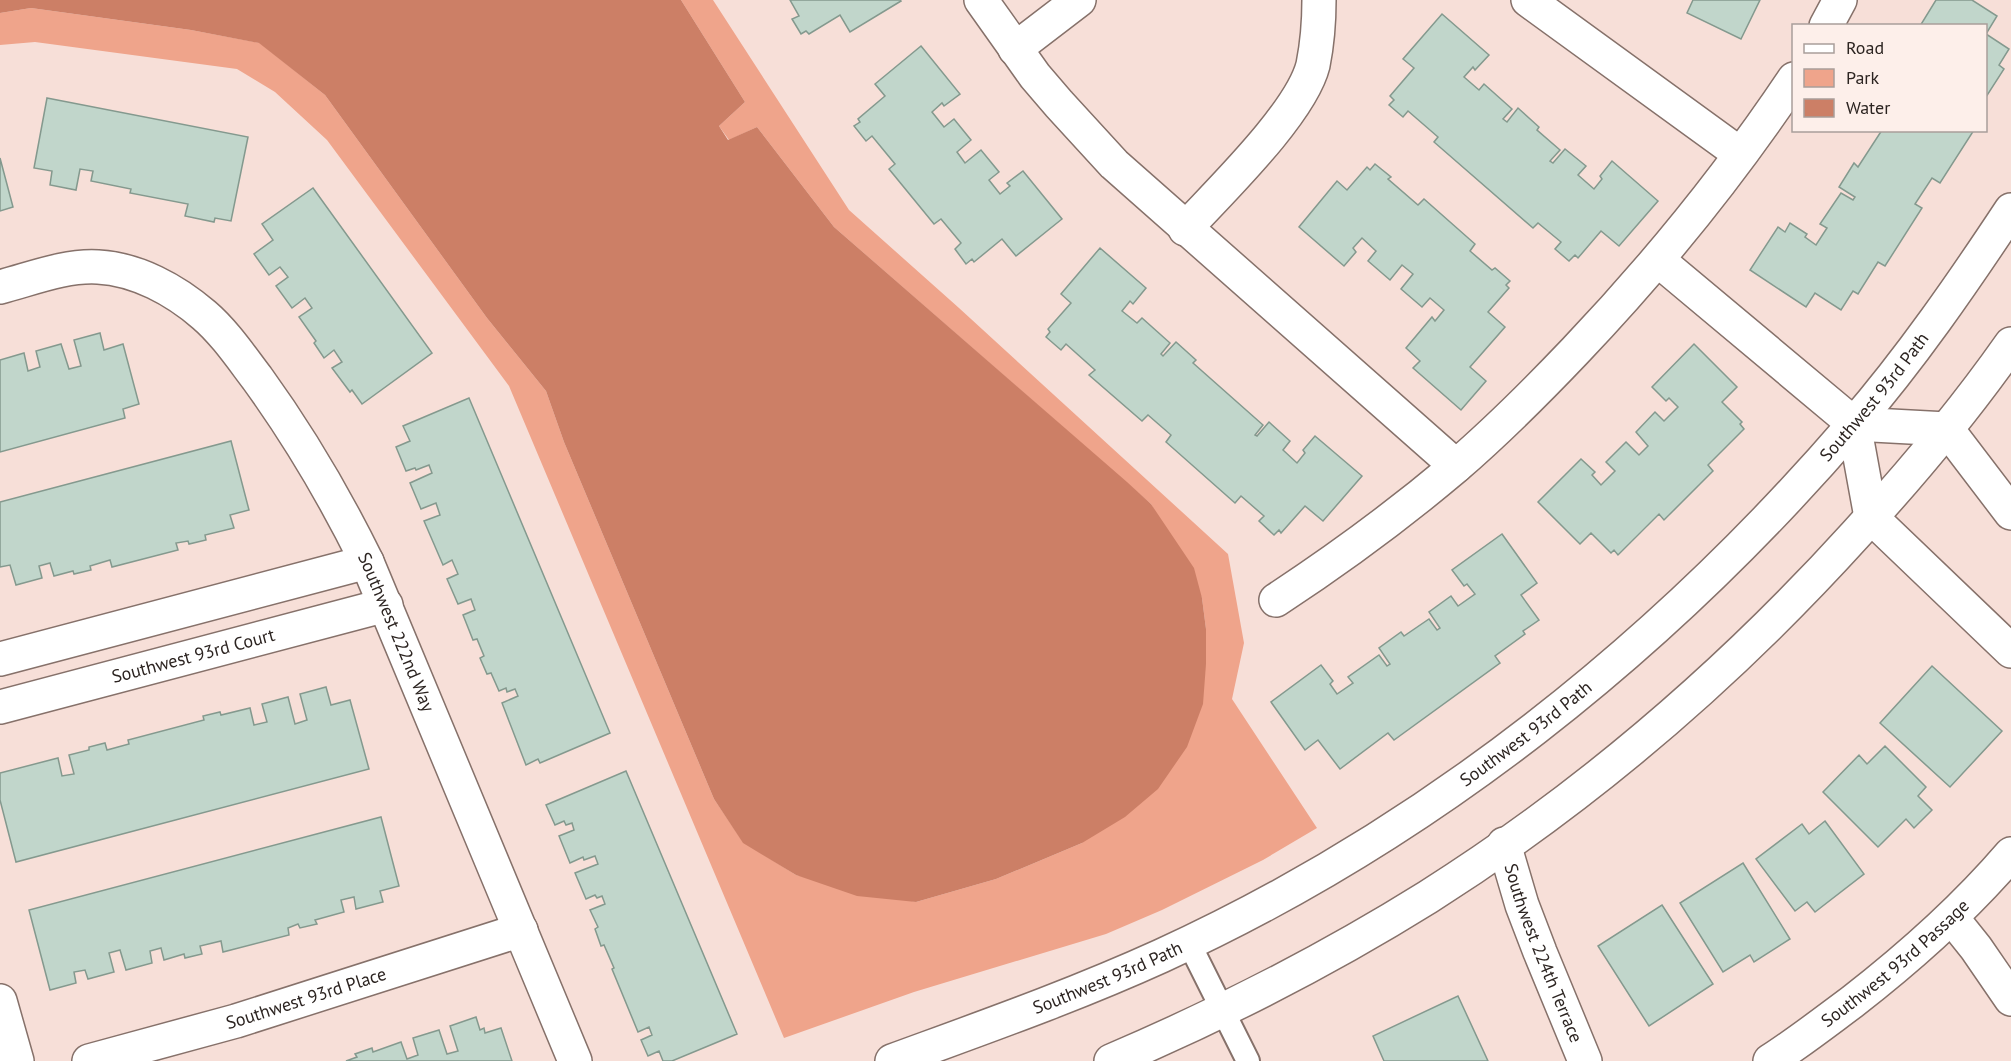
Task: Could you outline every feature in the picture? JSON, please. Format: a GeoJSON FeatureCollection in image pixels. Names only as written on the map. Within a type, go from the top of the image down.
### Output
{"type":"FeatureCollection","features":[{"type":"Feature","properties":{"kind":"street"},"geometry":{"type":"LineString","coordinates":[[981,0],[1059,104],[1114,164],[1456,466]]}},
{"type":"Feature","properties":{"kind":"street"},"geometry":{"type":"LineString","coordinates":[[1015,48],[1079,0]]}},
{"type":"Feature","properties":{"kind":"street"},"geometry":{"type":"LineString","coordinates":[[1185,229],[1259,148],[1296,100],[1312,65],[1319,0]]}},
{"type":"Feature","properties":{"kind":"street"},"geometry":{"type":"LineString","coordinates":[[1528,0],[1740,154]]}},
{"type":"Feature","properties":{"kind":"street"},"geometry":{"type":"LineString","coordinates":[[1827,24],[1840,0]]}},
{"type":"Feature","properties":{"kind":"street"},"geometry":{"type":"LineString","coordinates":[[1276,600],[1326,567],[1416,499],[1456,466],[1542,385],[1658,260],[1740,154],[1792,82]]}},
{"type":"Feature","properties":{"kind":"street","name":"Southwest 93rd Path"},"geometry":{"type":"LineString","coordinates":[[892,1061],[1093,986],[1189,943],[1287,892],[1350,855],[1471,777],[1527,735],[1638,645],[1742,546],[1854,424],[1929,328],[2011,210]]}},
{"type":"Feature","properties":{"kind":"street"},"geometry":{"type":"LineString","coordinates":[[1658,260],[1854,424],[1947,429],[2011,513]]}},
{"type":"Feature","properties":{"kind":"street","name":"Southwest 222nd Way"},"geometry":{"type":"LineString","coordinates":[[0,287],[76,268],[98,267],[127,272],[178,296],[206,317],[232,346],[272,398],[308,452],[346,518],[367,562],[574,1061]]}},
{"type":"Feature","properties":{"kind":"street"},"geometry":{"type":"LineString","coordinates":[[1112,1061],[1223,1010],[1303,969],[1396,916],[1504,844],[1604,771],[1686,704],[1816,578],[1947,429],[2011,344]]}},
{"type":"Feature","properties":{"kind":"street"},"geometry":{"type":"LineString","coordinates":[[1854,424],[1871,517],[2011,651]]}},
{"type":"Feature","properties":{"kind":"street"},"geometry":{"type":"LineString","coordinates":[[0,659],[367,562]]}},
{"type":"Feature","properties":{"kind":"street","name":"Southwest 93rd Court"},"geometry":{"type":"LineString","coordinates":[[0,707],[386,605]]}},
{"type":"Feature","properties":{"kind":"street","name":"Southwest 224th Terrace"},"geometry":{"type":"LineString","coordinates":[[1504,844],[1536,943],[1585,1061]]}},
{"type":"Feature","properties":{"kind":"street","name":"Southwest 93rd Passage"},"geometry":{"type":"LineString","coordinates":[[1770,1061],[1869,989],[1915,952],[1952,918],[2011,854]]}},
{"type":"Feature","properties":{"kind":"street"},"geometry":{"type":"LineString","coordinates":[[1952,918],[2011,999]]}},
{"type":"Feature","properties":{"kind":"street","name":"Southwest 93rd Place"},"geometry":{"type":"LineString","coordinates":[[89,1061],[236,1021],[521,930]]}},
{"type":"Feature","properties":{"kind":"street"},"geometry":{"type":"LineString","coordinates":[[0,1001],[17,1061]]}},
{"type":"Feature","properties":{"kind":"lane"},"geometry":{"type":"LineString","coordinates":[[1189,943],[1248,1061]]}},
{"type":"Feature","properties":{"kind":"green space"},"geometry":{"type":"Polygon","coordinates":[[[681,0],[713,0],[849,210],[1228,554],[1244,643],[1232,699],[1317,828],[1263,860],[1162,910],[1106,934],[914,992],[784,1038],[509,386],[327,140],[275,92],[237,69],[35,42],[0,45],[0,13],[31,8],[191,30],[260,43],[325,95],[487,318],[546,391],[564,442],[714,799],[743,842],[796,875],[916,902],[996,879],[1082,843],[1206,664],[1206,629],[1202,598],[1151,504],[834,227],[757,127],[729,140],[719,126],[745,102],[681,0]]]}},
{"type":"Feature","properties":{"kind":"water"},"geometry":{"type":"Polygon","coordinates":[[[0,0],[681,0],[745,102],[719,126],[728,140],[757,127],[834,227],[1151,504],[1194,568],[1202,598],[1206,629],[1203,704],[1187,747],[1158,789],[1125,817],[1082,843],[996,879],[916,902],[857,896],[796,875],[743,843],[714,799],[564,442],[546,391],[487,318],[325,95],[259,43],[191,30],[31,8],[0,13],[0,0]]]}},
{"type":"Feature","properties":{"kind":"building"},"geometry":{"type":"Polygon","coordinates":[[[790,0],[901,1],[850,32],[840,15],[809,34],[806,31],[801,34],[792,19],[799,16],[790,0]]]}},
{"type":"Feature","properties":{"kind":"building"},"geometry":{"type":"Polygon","coordinates":[[[1693,0],[1760,0],[1741,39],[1687,13],[1693,0]]]}},
{"type":"Feature","properties":{"kind":"building"},"geometry":{"type":"Polygon","coordinates":[[[1936,0],[1972,0],[1997,16],[1987,32],[1987,24],[1921,24],[1936,0]]]}},
{"type":"Feature","properties":{"kind":"building"},"geometry":{"type":"Polygon","coordinates":[[[1442,14],[1489,55],[1475,70],[1473,67],[1464,77],[1479,90],[1484,84],[1512,109],[1503,119],[1507,122],[1518,108],[1539,127],[1537,130],[1560,150],[1550,161],[1553,163],[1565,149],[1586,166],[1578,175],[1594,189],[1602,179],[1600,176],[1612,161],[1658,201],[1619,246],[1601,231],[1578,258],[1575,255],[1569,261],[1555,249],[1561,242],[1538,223],[1533,228],[1434,142],[1438,137],[1408,111],[1403,117],[1389,105],[1394,100],[1390,96],[1414,68],[1403,59],[1442,14]]]}},
{"type":"Feature","properties":{"kind":"building"},"geometry":{"type":"Polygon","coordinates":[[[1987,35],[2009,49],[1999,65],[2004,69],[1987,95],[1987,35]]]}},
{"type":"Feature","properties":{"kind":"building"},"geometry":{"type":"Polygon","coordinates":[[[921,46],[960,94],[944,106],[942,103],[932,112],[944,127],[954,119],[971,140],[957,152],[965,163],[981,150],[999,172],[989,180],[1000,194],[1010,186],[1007,183],[1023,171],[1062,219],[1016,256],[1002,239],[974,262],[972,259],[966,264],[955,249],[961,243],[941,219],[934,224],[889,169],[895,164],[872,136],[866,141],[854,126],[860,122],[858,119],[885,96],[875,84],[921,46]]]}},
{"type":"Feature","properties":{"kind":"building"},"geometry":{"type":"Polygon","coordinates":[[[47,98],[248,137],[231,221],[215,218],[214,222],[185,216],[188,204],[130,193],[131,189],[91,181],[93,171],[80,169],[76,190],[50,185],[52,171],[34,168],[47,98]]]}},
{"type":"Feature","properties":{"kind":"building"},"geometry":{"type":"Polygon","coordinates":[[[1881,132],[1973,132],[1940,183],[1932,178],[1915,204],[1922,208],[1885,266],[1878,262],[1858,294],[1853,291],[1841,310],[1815,293],[1806,307],[1750,270],[1778,227],[1785,232],[1790,223],[1807,234],[1805,237],[1816,245],[1827,228],[1820,224],[1841,193],[1853,200],[1855,197],[1839,187],[1854,163],[1858,167],[1881,132]]]}},
{"type":"Feature","properties":{"kind":"building"},"geometry":{"type":"Polygon","coordinates":[[[0,158],[13,207],[0,211],[0,158]]]}},
{"type":"Feature","properties":{"kind":"building"},"geometry":{"type":"Polygon","coordinates":[[[1375,164],[1391,177],[1388,179],[1418,205],[1424,199],[1475,244],[1470,251],[1492,270],[1495,268],[1510,281],[1506,285],[1509,288],[1488,312],[1505,327],[1470,367],[1486,381],[1461,410],[1413,368],[1420,361],[1406,348],[1432,317],[1435,321],[1444,310],[1430,298],[1422,307],[1401,289],[1413,274],[1402,265],[1390,280],[1368,261],[1376,251],[1362,238],[1353,248],[1356,252],[1344,266],[1299,227],[1337,181],[1347,190],[1367,167],[1370,170],[1375,164]]]}},
{"type":"Feature","properties":{"kind":"building"},"geometry":{"type":"Polygon","coordinates":[[[313,188],[432,353],[362,404],[332,368],[342,362],[334,350],[324,358],[314,343],[316,341],[299,317],[312,308],[305,298],[292,308],[276,286],[288,277],[280,267],[269,275],[254,254],[273,240],[262,224],[313,188]]]}},
{"type":"Feature","properties":{"kind":"building"},"geometry":{"type":"Polygon","coordinates":[[[1100,248],[1146,288],[1133,304],[1130,301],[1122,311],[1137,323],[1142,318],[1170,343],[1161,354],[1163,356],[1176,342],[1196,360],[1193,363],[1263,425],[1255,435],[1257,436],[1269,422],[1290,441],[1283,450],[1297,463],[1305,453],[1303,450],[1315,436],[1362,476],[1323,521],[1305,506],[1281,533],[1279,530],[1274,535],[1259,521],[1264,516],[1241,496],[1235,503],[1166,442],[1171,435],[1148,415],[1142,421],[1089,375],[1095,370],[1066,344],[1061,350],[1046,337],[1050,332],[1048,329],[1071,303],[1061,294],[1100,248]]]}},
{"type":"Feature","properties":{"kind":"building"},"geometry":{"type":"Polygon","coordinates":[[[100,333],[104,350],[123,344],[139,404],[123,409],[125,418],[0,452],[0,360],[24,353],[28,371],[40,367],[36,351],[61,344],[69,369],[81,366],[74,340],[100,333]]]}},
{"type":"Feature","properties":{"kind":"building"},"geometry":{"type":"Polygon","coordinates":[[[1694,344],[1737,387],[1722,402],[1742,422],[1740,424],[1744,429],[1708,465],[1713,471],[1664,520],[1659,514],[1618,555],[1614,550],[1611,553],[1591,533],[1580,544],[1538,502],[1581,459],[1595,472],[1592,475],[1601,485],[1615,471],[1606,462],[1626,442],[1639,455],[1648,446],[1636,432],[1655,412],[1664,421],[1678,407],[1669,398],[1666,401],[1652,387],[1694,344]]]}},
{"type":"Feature","properties":{"kind":"building"},"geometry":{"type":"Polygon","coordinates":[[[469,398],[610,733],[540,763],[538,759],[526,765],[502,703],[518,696],[515,689],[507,692],[506,688],[499,691],[491,673],[487,674],[480,658],[484,656],[477,639],[473,640],[463,615],[475,610],[471,599],[458,604],[447,579],[458,574],[452,560],[443,565],[424,521],[440,515],[436,503],[421,509],[410,483],[432,473],[429,465],[406,471],[396,447],[410,441],[403,426],[469,398]]]}},
{"type":"Feature","properties":{"kind":"building"},"geometry":{"type":"Polygon","coordinates":[[[231,441],[249,510],[230,515],[234,528],[205,535],[206,540],[189,544],[188,541],[176,543],[178,550],[112,567],[110,560],[90,566],[91,570],[74,574],[73,571],[54,576],[50,563],[39,566],[42,578],[16,585],[10,565],[0,567],[0,502],[231,441]]]}},
{"type":"Feature","properties":{"kind":"building"},"geometry":{"type":"Polygon","coordinates":[[[1502,534],[1537,583],[1521,595],[1539,620],[1523,631],[1525,634],[1495,656],[1500,663],[1394,740],[1388,733],[1340,769],[1318,740],[1305,750],[1271,702],[1321,665],[1333,681],[1330,684],[1337,694],[1353,683],[1348,677],[1379,655],[1387,666],[1390,664],[1379,648],[1401,632],[1404,636],[1429,619],[1437,630],[1440,628],[1429,612],[1451,596],[1458,606],[1475,594],[1467,584],[1464,586],[1452,570],[1502,534]]]}},
{"type":"Feature","properties":{"kind":"building"},"geometry":{"type":"Polygon","coordinates":[[[1932,666],[2002,731],[1950,787],[1880,723],[1932,666]]]}},
{"type":"Feature","properties":{"kind":"building"},"geometry":{"type":"Polygon","coordinates":[[[326,687],[331,705],[350,700],[369,769],[16,862],[0,800],[0,773],[58,758],[62,776],[74,774],[69,755],[89,750],[89,747],[105,743],[107,750],[129,744],[128,740],[204,720],[203,716],[220,712],[221,715],[250,708],[254,725],[267,722],[262,704],[288,697],[295,724],[307,720],[300,694],[326,687]]]}},
{"type":"Feature","properties":{"kind":"building"},"geometry":{"type":"Polygon","coordinates":[[[1885,746],[1926,787],[1918,796],[1932,810],[1914,828],[1906,819],[1878,847],[1823,792],[1859,755],[1867,764],[1885,746]]]}},
{"type":"Feature","properties":{"kind":"building"},"geometry":{"type":"Polygon","coordinates":[[[626,771],[737,1034],[672,1061],[663,1061],[659,1051],[648,1056],[641,1040],[652,1035],[649,1027],[638,1032],[612,969],[614,968],[604,945],[601,946],[595,929],[598,927],[590,910],[605,904],[602,896],[597,898],[595,895],[586,899],[575,873],[598,864],[595,856],[584,860],[583,857],[570,863],[559,836],[574,830],[572,823],[566,825],[564,821],[555,825],[546,805],[626,771]]]}},
{"type":"Feature","properties":{"kind":"building"},"geometry":{"type":"Polygon","coordinates":[[[381,817],[399,886],[380,891],[383,902],[356,909],[354,897],[341,900],[344,912],[315,920],[317,924],[300,928],[298,924],[288,928],[289,935],[223,952],[221,941],[200,946],[202,954],[185,958],[184,954],[164,960],[161,948],[150,951],[152,963],[126,970],[120,950],[109,953],[114,972],[88,979],[85,970],[74,972],[76,983],[50,990],[29,910],[381,817]]]}},
{"type":"Feature","properties":{"kind":"building"},"geometry":{"type":"Polygon","coordinates":[[[1825,821],[1864,874],[1815,912],[1807,902],[1795,911],[1756,859],[1802,824],[1809,834],[1825,821]]]}},
{"type":"Feature","properties":{"kind":"building"},"geometry":{"type":"Polygon","coordinates":[[[1743,863],[1790,939],[1754,962],[1750,955],[1723,972],[1680,903],[1743,863]]]}},
{"type":"Feature","properties":{"kind":"building"},"geometry":{"type":"Polygon","coordinates":[[[1662,905],[1713,984],[1649,1026],[1598,946],[1662,905]]]}},
{"type":"Feature","properties":{"kind":"building"},"geometry":{"type":"Polygon","coordinates":[[[1458,996],[1488,1061],[1384,1061],[1373,1036],[1458,996]]]}},
{"type":"Feature","properties":{"kind":"building"},"geometry":{"type":"Polygon","coordinates":[[[476,1017],[480,1030],[484,1028],[485,1033],[501,1028],[512,1061],[346,1061],[357,1057],[355,1054],[372,1048],[373,1052],[401,1042],[407,1059],[418,1055],[413,1038],[439,1030],[447,1054],[458,1051],[450,1026],[476,1017]]]}}]}
